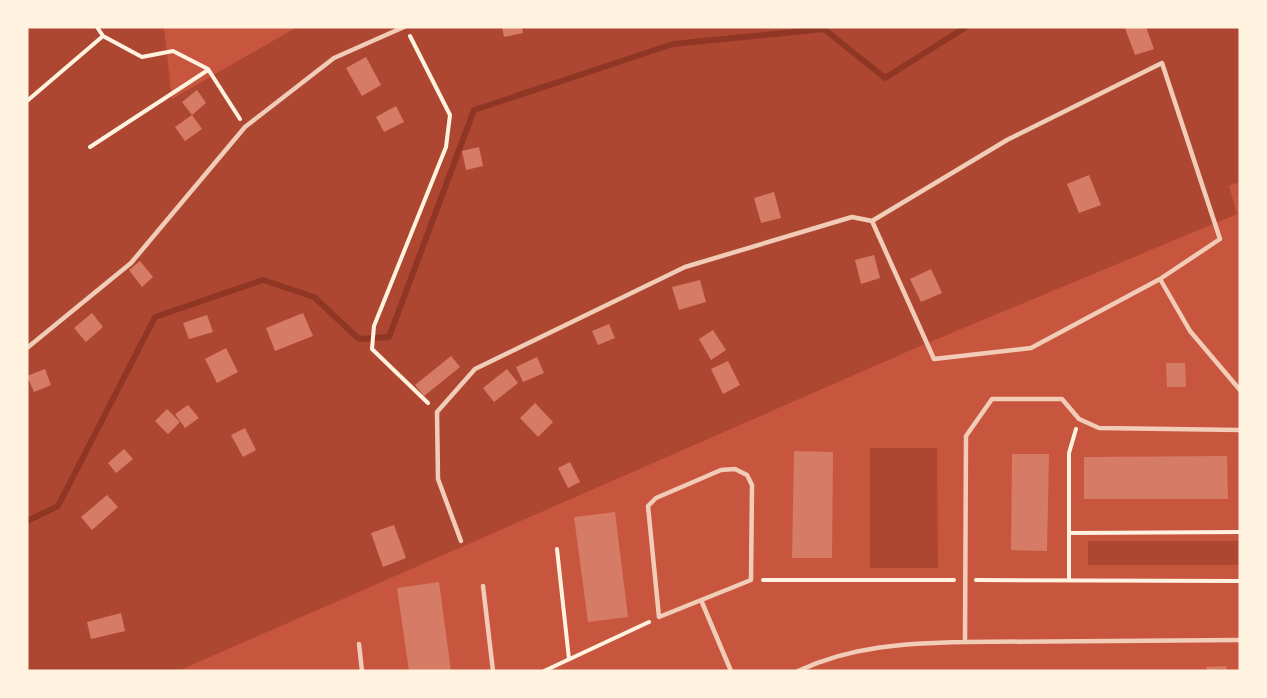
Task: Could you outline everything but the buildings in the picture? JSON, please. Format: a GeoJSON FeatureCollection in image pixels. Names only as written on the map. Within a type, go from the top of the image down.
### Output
{"type":"FeatureCollection","features":[{"type":"Feature","properties":{"kind":"lane"},"geometry":{"type":"LineString","coordinates":[[27,348],[130,263],[245,127],[334,58],[405,27]]}},
{"type":"Feature","properties":{"kind":"lane"},"geometry":{"type":"LineString","coordinates":[[460,541],[438,479],[437,412],[475,369],[685,267],[852,217],[872,221],[1007,140],[1162,63],[1221,239],[1160,279],[1031,348],[934,358],[872,221]]}},
{"type":"Feature","properties":{"kind":"lane"},"geometry":{"type":"LineString","coordinates":[[1160,279],[1190,331],[1240,390]]}},
{"type":"Feature","properties":{"kind":"lane"},"geometry":{"type":"LineString","coordinates":[[965,642],[966,436],[992,399],[1062,399],[1079,419],[1099,428],[1240,430]]}},
{"type":"Feature","properties":{"kind":"lane"},"geometry":{"type":"LineString","coordinates":[[735,469],[747,475],[752,485],[751,580],[701,600],[659,617],[648,506],[656,498],[721,470],[735,469]]}},
{"type":"Feature","properties":{"kind":"lane"},"geometry":{"type":"LineString","coordinates":[[483,586],[494,671]]}},
{"type":"Feature","properties":{"kind":"lane"},"geometry":{"type":"LineString","coordinates":[[701,600],[731,671]]}},
{"type":"Feature","properties":{"kind":"lane"},"geometry":{"type":"LineString","coordinates":[[798,671],[826,658],[896,644],[1240,640]]}},
{"type":"Feature","properties":{"kind":"lane"},"geometry":{"type":"LineString","coordinates":[[359,644],[362,671]]}},
{"type":"Feature","properties":{"kind":"path"},"geometry":{"type":"LineString","coordinates":[[97,27],[104,36],[142,57],[173,51],[208,69],[245,127]]}},
{"type":"Feature","properties":{"kind":"path"},"geometry":{"type":"LineString","coordinates":[[405,27],[450,116],[447,147],[374,326],[372,349],[437,412]]}},
{"type":"Feature","properties":{"kind":"path"},"geometry":{"type":"LineString","coordinates":[[27,101],[104,36]]}},
{"type":"Feature","properties":{"kind":"path"},"geometry":{"type":"LineString","coordinates":[[90,147],[208,69]]}},
{"type":"Feature","properties":{"kind":"path"},"geometry":{"type":"LineString","coordinates":[[1069,580],[1069,453],[1079,419]]}},
{"type":"Feature","properties":{"kind":"path"},"geometry":{"type":"LineString","coordinates":[[1070,533],[1240,532]]}},
{"type":"Feature","properties":{"kind":"path"},"geometry":{"type":"LineString","coordinates":[[557,549],[569,659]]}},
{"type":"Feature","properties":{"kind":"path"},"geometry":{"type":"LineString","coordinates":[[751,580],[1240,581]]}},
{"type":"Feature","properties":{"kind":"path"},"geometry":{"type":"LineString","coordinates":[[543,671],[659,617]]}},
{"type":"Feature","properties":{"kind":"shaded area"},"geometry":{"type":"Polygon","coordinates":[[[27,27],[164,27],[172,99],[297,27],[1240,27],[1240,182],[1229,186],[1237,214],[918,347],[178,671],[27,671],[27,27]]]}},
{"type":"Feature","properties":{"kind":"shaded area"},"geometry":{"type":"Polygon","coordinates":[[[870,448],[937,448],[938,568],[870,568],[870,448]]]}},
{"type":"Feature","properties":{"kind":"shaded area"},"geometry":{"type":"Polygon","coordinates":[[[1088,541],[1240,541],[1240,565],[1088,565],[1088,541]]]}},
{"type":"Feature","properties":{"kind":"waterway"},"geometry":{"type":"LineString","coordinates":[[27,521],[58,506],[155,317],[263,280],[314,297],[359,339],[389,337],[474,110],[673,44],[824,29],[885,78],[966,27]]}}]}
